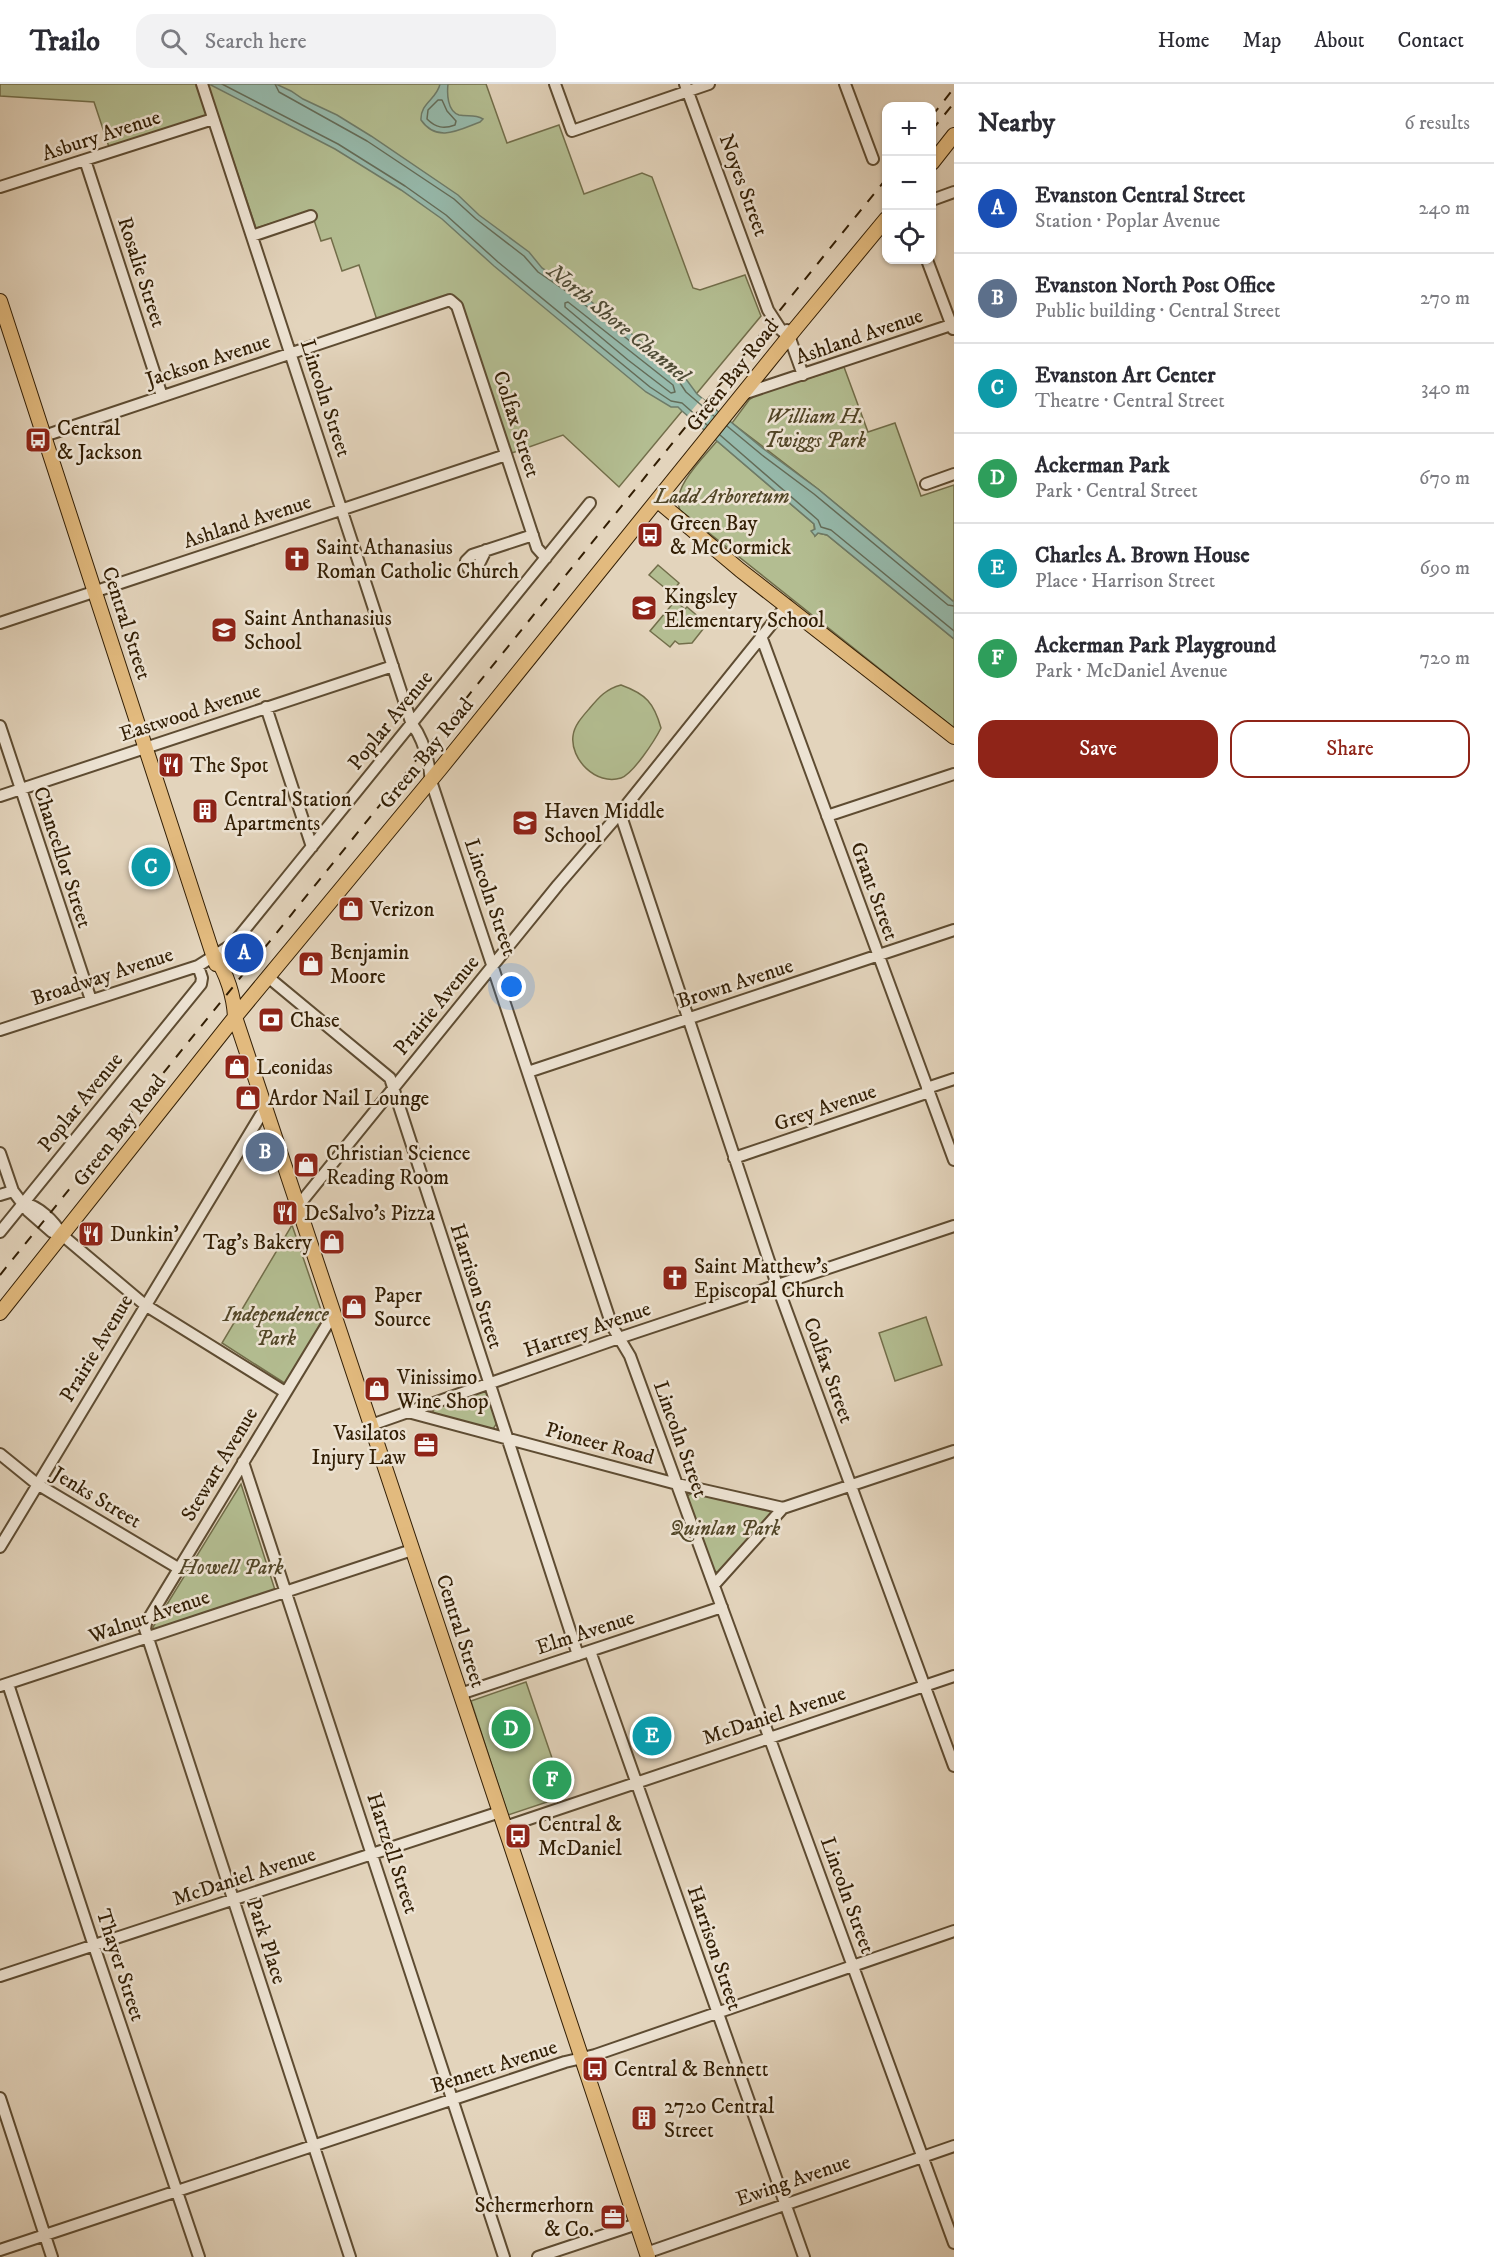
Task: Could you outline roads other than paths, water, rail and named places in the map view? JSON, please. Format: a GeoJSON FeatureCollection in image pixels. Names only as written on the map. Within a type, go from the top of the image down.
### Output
{"type":"FeatureCollection","features":[{"type":"Feature","properties":{"kind":"main road"},"geometry":{"type":"LineString","coordinates":[[936,158],[954,135]]}},
{"type":"Feature","properties":{"kind":"main road","name":"Green Bay Road"},"geometry":{"type":"LineString","coordinates":[[0,1313],[235,1017],[431,781],[882,224]]}},
{"type":"Feature","properties":{"kind":"main road","name":"Central Street"},"geometry":{"type":"LineString","coordinates":[[0,301],[94,592],[215,957],[222,967],[235,1006],[235,1017],[265,1108],[647,2255]]}},
{"type":"Feature","properties":{"kind":"main road"},"geometry":{"type":"LineString","coordinates":[[658,501],[740,570],[954,737]]}},
{"type":"Feature","properties":{"kind":"street","name":"Lincoln Street"},"geometry":{"type":"LineString","coordinates":[[202,84],[412,724],[413,736],[425,771],[431,781],[612,1326],[630,1356],[954,2243]]}},
{"type":"Feature","properties":{"kind":"street"},"geometry":{"type":"LineString","coordinates":[[555,84],[572,131],[687,87],[709,84]]}},
{"type":"Feature","properties":{"kind":"street"},"geometry":{"type":"LineString","coordinates":[[845,84],[873,159]]}},
{"type":"Feature","properties":{"kind":"street","name":"Noyes Street"},"geometry":{"type":"LineString","coordinates":[[687,87],[766,300],[774,307],[786,325],[803,375]]}},
{"type":"Feature","properties":{"kind":"street","name":"Asbury Avenue"},"geometry":{"type":"LineString","coordinates":[[0,187],[213,119]]}},
{"type":"Feature","properties":{"kind":"street","name":"Rosalie Street"},"geometry":{"type":"LineString","coordinates":[[85,160],[162,396]]}},
{"type":"Feature","properties":{"kind":"street"},"geometry":{"type":"LineString","coordinates":[[936,199],[954,192]]}},
{"type":"Feature","properties":{"kind":"street"},"geometry":{"type":"LineString","coordinates":[[252,236],[311,216]]}},
{"type":"Feature","properties":{"kind":"street"},"geometry":{"type":"LineString","coordinates":[[929,264],[953,327]]}},
{"type":"Feature","properties":{"kind":"street","name":"Jackson Avenue"},"geometry":{"type":"LineString","coordinates":[[44,436],[447,301],[453,301]]}},
{"type":"Feature","properties":{"kind":"street","name":"Colfax Street"},"geometry":{"type":"LineString","coordinates":[[453,301],[457,306],[532,535],[537,548],[546,558]]}},
{"type":"Feature","properties":{"kind":"street","name":"Ashland Avenue"},"geometry":{"type":"LineString","coordinates":[[743,394],[953,327]]}},
{"type":"Feature","properties":{"kind":"street","name":"Ashland Avenue"},"geometry":{"type":"LineString","coordinates":[[0,623],[506,455]]}},
{"type":"Feature","properties":{"kind":"street"},"geometry":{"type":"LineString","coordinates":[[926,484],[954,474]]}},
{"type":"Feature","properties":{"kind":"street","name":"Poplar Avenue"},"geometry":{"type":"LineString","coordinates":[[215,957],[233,944],[590,503]]}},
{"type":"Feature","properties":{"kind":"street"},"geometry":{"type":"LineString","coordinates":[[486,550],[532,535]]}},
{"type":"Feature","properties":{"kind":"street","name":"Prairie Avenue"},"geometry":{"type":"LineString","coordinates":[[298,1206],[787,605]]}},
{"type":"Feature","properties":{"kind":"street","name":"Grant Street"},"geometry":{"type":"LineString","coordinates":[[761,636],[954,1160]]}},
{"type":"Feature","properties":{"kind":"street","name":"Eastwood Avenue"},"geometry":{"type":"LineString","coordinates":[[0,796],[393,666]]}},
{"type":"Feature","properties":{"kind":"street"},"geometry":{"type":"LineString","coordinates":[[266,707],[312,847]]}},
{"type":"Feature","properties":{"kind":"street","name":"Chancellor Street"},"geometry":{"type":"LineString","coordinates":[[0,726],[91,1000]]}},
{"type":"Feature","properties":{"kind":"street"},"geometry":{"type":"LineString","coordinates":[[827,816],[953,776]]}},
{"type":"Feature","properties":{"kind":"street","name":"Colfax Street"},"geometry":{"type":"LineString","coordinates":[[620,813],[777,1285],[954,1766]]}},
{"type":"Feature","properties":{"kind":"street","name":"Brown Avenue"},"geometry":{"type":"LineString","coordinates":[[528,1072],[954,930]]}},
{"type":"Feature","properties":{"kind":"street","name":"Broadway Avenue"},"geometry":{"type":"LineString","coordinates":[[0,1030],[198,966],[215,957]]}},
{"type":"Feature","properties":{"kind":"street","name":"Poplar Avenue"},"geometry":{"type":"LineString","coordinates":[[0,1232],[201,984],[202,978],[198,966]]}},
{"type":"Feature","properties":{"kind":"street","name":"Harrison Street"},"geometry":{"type":"LineString","coordinates":[[268,978],[390,1078],[578,1655]]}},
{"type":"Feature","properties":{"kind":"street","name":"Grey Avenue"},"geometry":{"type":"LineString","coordinates":[[734,1158],[954,1079]]}},
{"type":"Feature","properties":{"kind":"street","name":"Prairie Avenue"},"geometry":{"type":"LineString","coordinates":[[0,1547],[265,1108]]}},
{"type":"Feature","properties":{"kind":"street"},"geometry":{"type":"LineString","coordinates":[[0,1153],[13,1191],[28,1211],[52,1232],[62,1235],[145,1305],[285,1392]]}},
{"type":"Feature","properties":{"kind":"street"},"geometry":{"type":"LineString","coordinates":[[0,1195],[13,1191]]}},
{"type":"Feature","properties":{"kind":"street","name":"Hartrey Avenue"},"geometry":{"type":"LineString","coordinates":[[371,1425],[618,1338],[954,1226]]}},
{"type":"Feature","properties":{"kind":"street","name":"Stewart Avenue"},"geometry":{"type":"LineString","coordinates":[[147,1637],[146,1623],[333,1313]]}},
{"type":"Feature","properties":{"kind":"street","name":"Pioneer Road"},"geometry":{"type":"LineString","coordinates":[[408,1412],[676,1484],[783,1508]]}},
{"type":"Feature","properties":{"kind":"street"},"geometry":{"type":"LineString","coordinates":[[714,1585],[783,1508],[954,1451]]}},
{"type":"Feature","properties":{"kind":"street","name":"Jenks Street"},"geometry":{"type":"LineString","coordinates":[[0,1454],[37,1485],[178,1568]]}},
{"type":"Feature","properties":{"kind":"street","name":"Hartzell Street"},"geometry":{"type":"LineString","coordinates":[[243,1462],[504,2257]]}},
{"type":"Feature","properties":{"kind":"street","name":"Walnut Avenue"},"geometry":{"type":"LineString","coordinates":[[4,1685],[412,1550]]}},
{"type":"Feature","properties":{"kind":"street","name":"Elm Avenue"},"geometry":{"type":"LineString","coordinates":[[460,1694],[722,1607]]}},
{"type":"Feature","properties":{"kind":"street","name":"Park Place"},"geometry":{"type":"LineString","coordinates":[[147,1637],[350,2257]]}},
{"type":"Feature","properties":{"kind":"street","name":"Harrison Street"},"geometry":{"type":"LineString","coordinates":[[590,1651],[804,2257]]}},
{"type":"Feature","properties":{"kind":"street","name":"McDaniel Avenue"},"geometry":{"type":"LineString","coordinates":[[505,1827],[954,1676]]}},
{"type":"Feature","properties":{"kind":"street","name":"Thayer Street"},"geometry":{"type":"LineString","coordinates":[[4,1685],[199,2257]]}},
{"type":"Feature","properties":{"kind":"street","name":"McDaniel Avenue"},"geometry":{"type":"LineString","coordinates":[[0,1976],[500,1812]]}},
{"type":"Feature","properties":{"kind":"street","name":"Bennett Avenue"},"geometry":{"type":"LineString","coordinates":[[0,2250],[581,2058],[954,1931]]}},
{"type":"Feature","properties":{"kind":"street"},"geometry":{"type":"LineString","coordinates":[[0,2098],[52,2257]]}},
{"type":"Feature","properties":{"kind":"street","name":"Ewing Avenue"},"geometry":{"type":"LineString","coordinates":[[647,2255],[784,2203],[954,2146]]}},
{"type":"Feature","properties":{"kind":"street"},"geometry":{"type":"LineString","coordinates":[[538,2257],[637,2224]]}},
{"type":"Feature","properties":{"kind":"water"},"geometry":{"type":"Polygon","coordinates":[[[209,84],[276,84],[337,115],[458,195],[479,215],[529,252],[542,268],[583,295],[683,375],[697,394],[765,450],[818,489],[954,602],[954,639],[827,535],[818,533],[815,536],[811,531],[815,529],[814,524],[678,407],[671,407],[646,392],[494,266],[442,219],[401,190],[335,149],[209,84]]]}},
{"type":"Feature","properties":{"kind":"water"},"geometry":{"type":"Polygon","coordinates":[[[440,84],[448,84],[449,101],[455,113],[483,119],[449,133],[441,133],[427,127],[421,120],[421,114],[436,94],[440,84]]]}},
{"type":"Feature","properties":{"kind":"railway"},"geometry":{"type":"LineString","coordinates":[[936,111],[954,88]]}},
{"type":"Feature","properties":{"kind":"railway"},"geometry":{"type":"LineString","coordinates":[[936,125],[954,103]]}},
{"type":"Feature","properties":{"kind":"railway"},"geometry":{"type":"LineString","coordinates":[[0,1275],[882,184]]}},
{"type":"Feature","properties":{"kind":"place","name":"Central & Jackson"},"geometry":{"type":"Point","coordinates":[38,440]}},
{"type":"Feature","properties":{"kind":"place","name":"Green Bay & McCormick"},"geometry":{"type":"Point","coordinates":[650,535]}},
{"type":"Feature","properties":{"kind":"place","name":"Saint Athanasius Roman Catholic Church"},"geometry":{"type":"Point","coordinates":[297,559]}},
{"type":"Feature","properties":{"kind":"place","name":"Kingsley Elementary School"},"geometry":{"type":"Point","coordinates":[644,608]}},
{"type":"Feature","properties":{"kind":"place","name":"Saint Anthanasius School"},"geometry":{"type":"Point","coordinates":[224,630]}},
{"type":"Feature","properties":{"kind":"place","name":"The Spot"},"geometry":{"type":"Point","coordinates":[171,765]}},
{"type":"Feature","properties":{"kind":"place","name":"Central Station Apartments"},"geometry":{"type":"Point","coordinates":[205,811]}},
{"type":"Feature","properties":{"kind":"place","name":"Haven Middle School"},"geometry":{"type":"Point","coordinates":[525,823]}},
{"type":"Feature","properties":{"kind":"place","name":"Evanston Art Center"},"geometry":{"type":"Point","coordinates":[151,867]}},
{"type":"Feature","properties":{"kind":"place","name":"Verizon"},"geometry":{"type":"Point","coordinates":[351,909]}},
{"type":"Feature","properties":{"kind":"place","name":"Evanston Central Street"},"geometry":{"type":"Point","coordinates":[244,953]}},
{"type":"Feature","properties":{"kind":"place","name":"Benjamin Moore"},"geometry":{"type":"Point","coordinates":[311,964]}},
{"type":"Feature","properties":{"kind":"place","name":"Chase"},"geometry":{"type":"Point","coordinates":[271,1020]}},
{"type":"Feature","properties":{"kind":"place","name":"Leonidas"},"geometry":{"type":"Point","coordinates":[237,1067]}},
{"type":"Feature","properties":{"kind":"place","name":"Ardor Nail Lounge"},"geometry":{"type":"Point","coordinates":[248,1098]}},
{"type":"Feature","properties":{"kind":"place","name":"Evanston North Post Office"},"geometry":{"type":"Point","coordinates":[265,1152]}},
{"type":"Feature","properties":{"kind":"place","name":"Christian Science Reading Room"},"geometry":{"type":"Point","coordinates":[306,1165]}},
{"type":"Feature","properties":{"kind":"place","name":"DeSalvo's Pizza"},"geometry":{"type":"Point","coordinates":[285,1213]}},
{"type":"Feature","properties":{"kind":"place","name":"Dunkin'"},"geometry":{"type":"Point","coordinates":[91,1234]}},
{"type":"Feature","properties":{"kind":"place","name":"Tag's Bakery"},"geometry":{"type":"Point","coordinates":[332,1242]}},
{"type":"Feature","properties":{"kind":"place","name":"Saint Matthew's Episcopal Church"},"geometry":{"type":"Point","coordinates":[675,1278]}},
{"type":"Feature","properties":{"kind":"place","name":"Paper Source"},"geometry":{"type":"Point","coordinates":[354,1307]}},
{"type":"Feature","properties":{"kind":"place","name":"Vinissimo Wine Shop"},"geometry":{"type":"Point","coordinates":[377,1389]}},
{"type":"Feature","properties":{"kind":"place","name":"Vasilatos Injury Law"},"geometry":{"type":"Point","coordinates":[426,1445]}},
{"type":"Feature","properties":{"kind":"place","name":"Ackerman Park"},"geometry":{"type":"Point","coordinates":[511,1729]}},
{"type":"Feature","properties":{"kind":"place","name":"Charles A. Brown House"},"geometry":{"type":"Point","coordinates":[652,1736]}},
{"type":"Feature","properties":{"kind":"place","name":"Ackerman Park Playground"},"geometry":{"type":"Point","coordinates":[552,1780]}},
{"type":"Feature","properties":{"kind":"place","name":"Central & McDaniel"},"geometry":{"type":"Point","coordinates":[518,1836]}},
{"type":"Feature","properties":{"kind":"place","name":"Central & Bennett"},"geometry":{"type":"Point","coordinates":[595,2069]}},
{"type":"Feature","properties":{"kind":"place","name":"2720 Central Street"},"geometry":{"type":"Point","coordinates":[644,2118]}},
{"type":"Feature","properties":{"kind":"place","name":"Schermerhorn & Co."},"geometry":{"type":"Point","coordinates":[613,2217]}},
{"type":"Feature","properties":{"kind":"water label","name":"North Shore Channel"},"geometry":{"type":"Point","coordinates":[619,322]}},
{"type":"Feature","properties":{"kind":"park label","name":"William H. Twiggs Park"},"geometry":{"type":"Point","coordinates":[815,428]}},
{"type":"Feature","properties":{"kind":"park label","name":"Ladd Arboretum"},"geometry":{"type":"Point","coordinates":[722,496]}},
{"type":"Feature","properties":{"kind":"park label","name":"Independence Park"},"geometry":{"type":"Point","coordinates":[276,1326]}},
{"type":"Feature","properties":{"kind":"park label","name":"Quinlan Park"},"geometry":{"type":"Point","coordinates":[725,1528]}},
{"type":"Feature","properties":{"kind":"park label","name":"Howell Park"},"geometry":{"type":"Point","coordinates":[231,1567]}}]}
